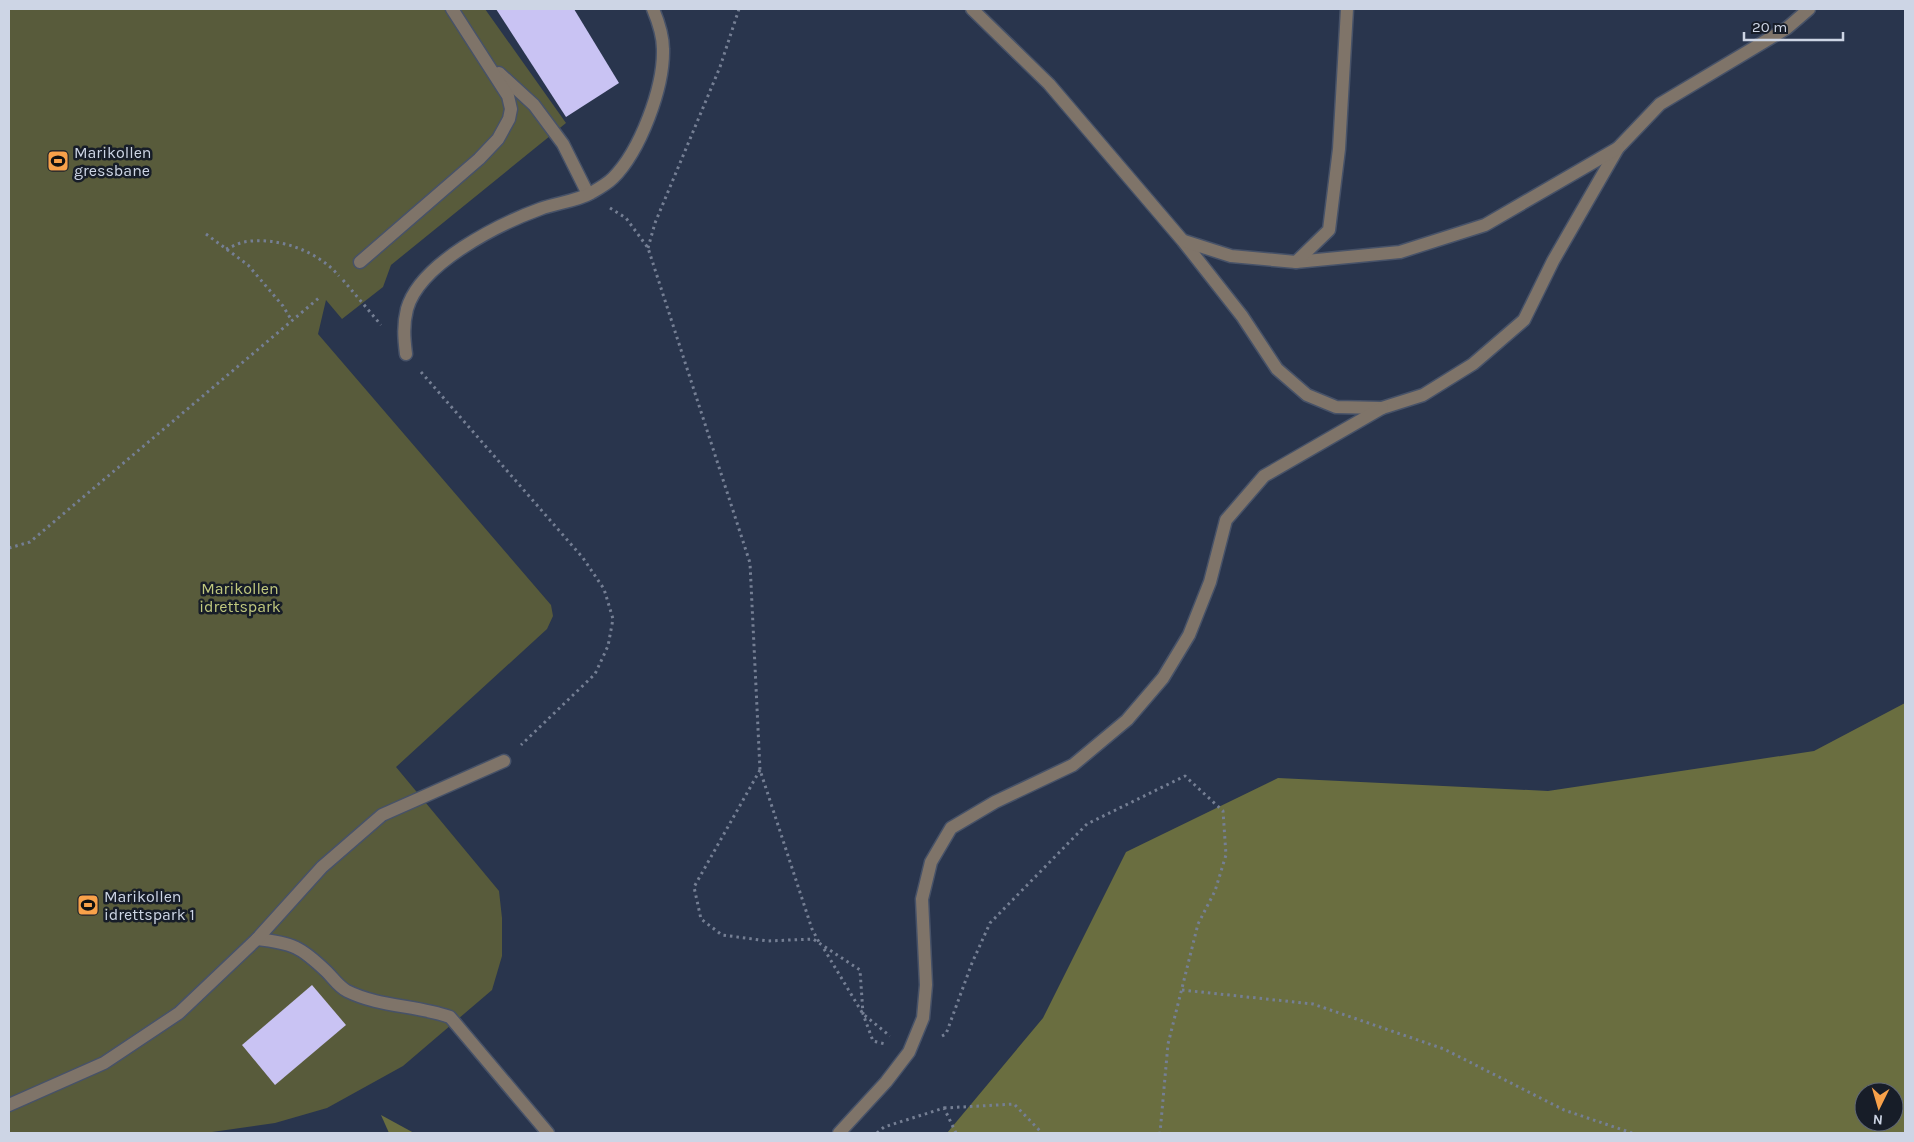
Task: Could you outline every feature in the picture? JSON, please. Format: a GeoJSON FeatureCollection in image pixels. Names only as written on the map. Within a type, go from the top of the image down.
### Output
{"type":"FeatureCollection","features":[{"type":"Feature","properties":{"kind":"lane"},"geometry":{"type":"LineString","coordinates":[[360,262],[478,159],[504,132],[511,109],[508,96],[452,9]]}},
{"type":"Feature","properties":{"kind":"lane"},"geometry":{"type":"LineString","coordinates":[[406,354],[403,331],[408,307],[420,284],[456,252],[506,222],[554,204],[588,194],[613,178],[636,144],[654,108],[661,75],[663,48],[653,9]]}},
{"type":"Feature","properties":{"kind":"lane"},"geometry":{"type":"LineString","coordinates":[[972,9],[1049,84],[1184,242],[1242,316],[1277,369],[1307,396],[1336,407],[1382,408]]}},
{"type":"Feature","properties":{"kind":"lane"},"geometry":{"type":"LineString","coordinates":[[1296,262],[1329,230],[1339,149],[1346,9]]}},
{"type":"Feature","properties":{"kind":"lane"},"geometry":{"type":"LineString","coordinates":[[839,1133],[886,1082],[909,1052],[923,1018],[926,985],[922,899],[931,862],[951,828],[995,802],[1073,765],[1127,720],[1162,678],[1189,635],[1210,582],[1226,520],[1264,476],[1382,408],[1423,395],[1473,364],[1524,320],[1553,261],[1618,148],[1660,104],[1787,28],[1808,9]]}},
{"type":"Feature","properties":{"kind":"lane"},"geometry":{"type":"LineString","coordinates":[[486,62],[534,105],[563,144],[588,194]]}},
{"type":"Feature","properties":{"kind":"lane"},"geometry":{"type":"LineString","coordinates":[[1184,242],[1231,256],[1296,262],[1400,252],[1485,224],[1618,148]]}},
{"type":"Feature","properties":{"kind":"lane"},"geometry":{"type":"LineString","coordinates":[[9,1105],[104,1063],[179,1013],[257,939],[322,866],[382,815],[504,761]]}},
{"type":"Feature","properties":{"kind":"lane"},"geometry":{"type":"LineString","coordinates":[[257,939],[284,942],[305,951],[344,990],[372,1001],[430,1010],[450,1017],[548,1133]]}},
{"type":"Feature","properties":{"kind":"path"},"geometry":{"type":"LineString","coordinates":[[648,248],[654,224],[720,67],[739,9]]}},
{"type":"Feature","properties":{"kind":"path"},"geometry":{"type":"LineString","coordinates":[[588,194],[626,218],[648,248],[750,563],[760,770],[812,929],[862,1014],[873,1041],[909,1052],[946,1034],[972,963],[990,923],[1087,824],[1186,776],[1223,810],[1226,855],[1215,891],[1198,924],[1168,1044],[1160,1133]]}},
{"type":"Feature","properties":{"kind":"path"},"geometry":{"type":"LineString","coordinates":[[206,234],[248,265],[283,306],[292,321]]}},
{"type":"Feature","properties":{"kind":"path"},"geometry":{"type":"LineString","coordinates":[[226,249],[244,242],[288,245],[317,256],[331,266],[583,558],[604,589],[613,619],[608,646],[595,674],[504,761]]}},
{"type":"Feature","properties":{"kind":"path"},"geometry":{"type":"LineString","coordinates":[[9,548],[30,542],[320,297]]}},
{"type":"Feature","properties":{"kind":"path"},"geometry":{"type":"LineString","coordinates":[[760,770],[694,888],[701,919],[722,935],[768,941],[812,940],[860,970],[862,1014],[909,1052]]}},
{"type":"Feature","properties":{"kind":"path"},"geometry":{"type":"LineString","coordinates":[[1182,990],[1314,1004],[1444,1049],[1564,1110],[1632,1133]]}},
{"type":"Feature","properties":{"kind":"path"},"geometry":{"type":"LineString","coordinates":[[877,1133],[884,1127],[944,1108],[1014,1104],[1042,1133]]}},
{"type":"Feature","properties":{"kind":"path"},"geometry":{"type":"LineString","coordinates":[[944,1108],[956,1133]]}},
{"type":"Feature","properties":{"kind":"green space","name":"Marikollen idrettspark"},"geometry":{"type":"Polygon","coordinates":[[[9,9],[485,9],[566,123],[391,265],[383,287],[342,319],[326,300],[318,334],[551,605],[553,616],[547,629],[396,767],[499,891],[502,918],[502,956],[492,990],[403,1066],[327,1108],[275,1123],[205,1133],[9,1133],[9,9]]]}},
{"type":"Feature","properties":{"kind":"green space"},"geometry":{"type":"Polygon","coordinates":[[[1905,703],[1905,1133],[947,1133],[1043,1018],[1126,852],[1278,778],[1548,791],[1814,751],[1905,703]]]}},
{"type":"Feature","properties":{"kind":"green space"},"geometry":{"type":"Polygon","coordinates":[[[381,1115],[414,1133],[389,1133],[381,1115]]]}},
{"type":"Feature","properties":{"kind":"building"},"geometry":{"type":"Polygon","coordinates":[[[496,9],[574,9],[619,83],[566,117],[496,9]]]}},
{"type":"Feature","properties":{"kind":"building"},"geometry":{"type":"Polygon","coordinates":[[[312,985],[346,1025],[275,1085],[242,1045],[312,985]]]}},
{"type":"Feature","properties":{"kind":"place","name":"Marikollen gressbane"},"geometry":{"type":"Point","coordinates":[58,161]}},
{"type":"Feature","properties":{"kind":"place","name":"Marikollen idrettspark 1"},"geometry":{"type":"Point","coordinates":[88,905]}}]}
